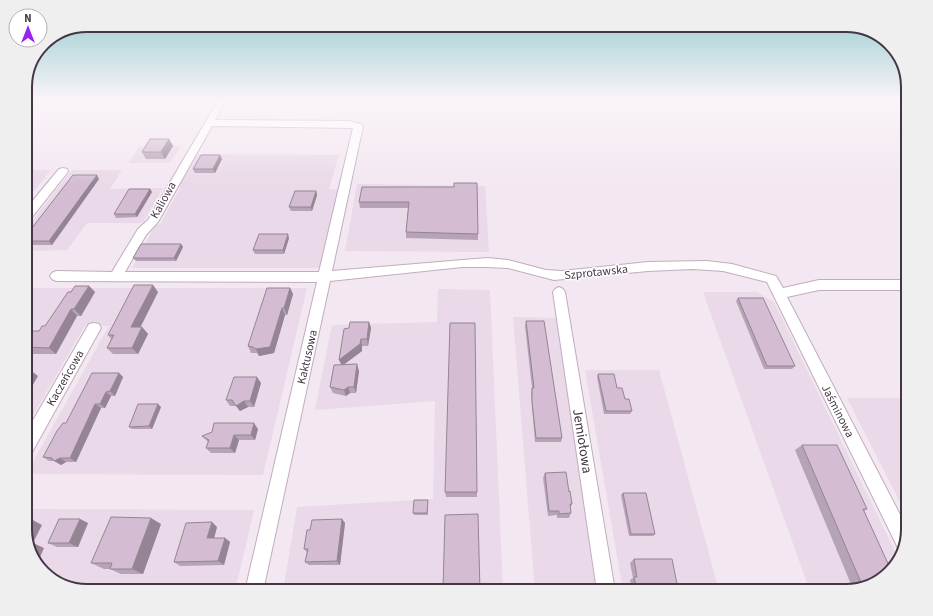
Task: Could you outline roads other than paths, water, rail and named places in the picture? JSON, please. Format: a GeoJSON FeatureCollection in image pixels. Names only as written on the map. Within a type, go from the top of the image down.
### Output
{"type":"FeatureCollection","features":[{"type":"Feature","properties":{"kind":"street","name":"Kaliowa"},"geometry":{"type":"LineString","coordinates":[[116,276],[142,232],[152,222],[206,128]]}},
{"type":"Feature","properties":{"kind":"street","name":"Kaktusowa"},"geometry":{"type":"LineString","coordinates":[[256,584],[358,128]]}},
{"type":"Feature","properties":{"kind":"street"},"geometry":{"type":"LineString","coordinates":[[32,209],[63,171]]}},
{"type":"Feature","properties":{"kind":"street","name":"Szprotawska"},"geometry":{"type":"LineString","coordinates":[[56,276],[325,277],[347,272],[398,271],[452,263],[498,262],[561,276],[636,268],[707,265],[750,272],[772,279]]}},
{"type":"Feature","properties":{"kind":"street","name":"Jaśminowa"},"geometry":{"type":"LineString","coordinates":[[772,279],[901,536]]}},
{"type":"Feature","properties":{"kind":"street"},"geometry":{"type":"LineString","coordinates":[[779,294],[819,285],[901,285]]}},
{"type":"Feature","properties":{"kind":"street","name":"Jemiołowa"},"geometry":{"type":"LineString","coordinates":[[559,292],[605,584]]}},
{"type":"Feature","properties":{"kind":"street","name":"Kaczeńcowa"},"geometry":{"type":"LineString","coordinates":[[32,437],[94,328]]}}]}
